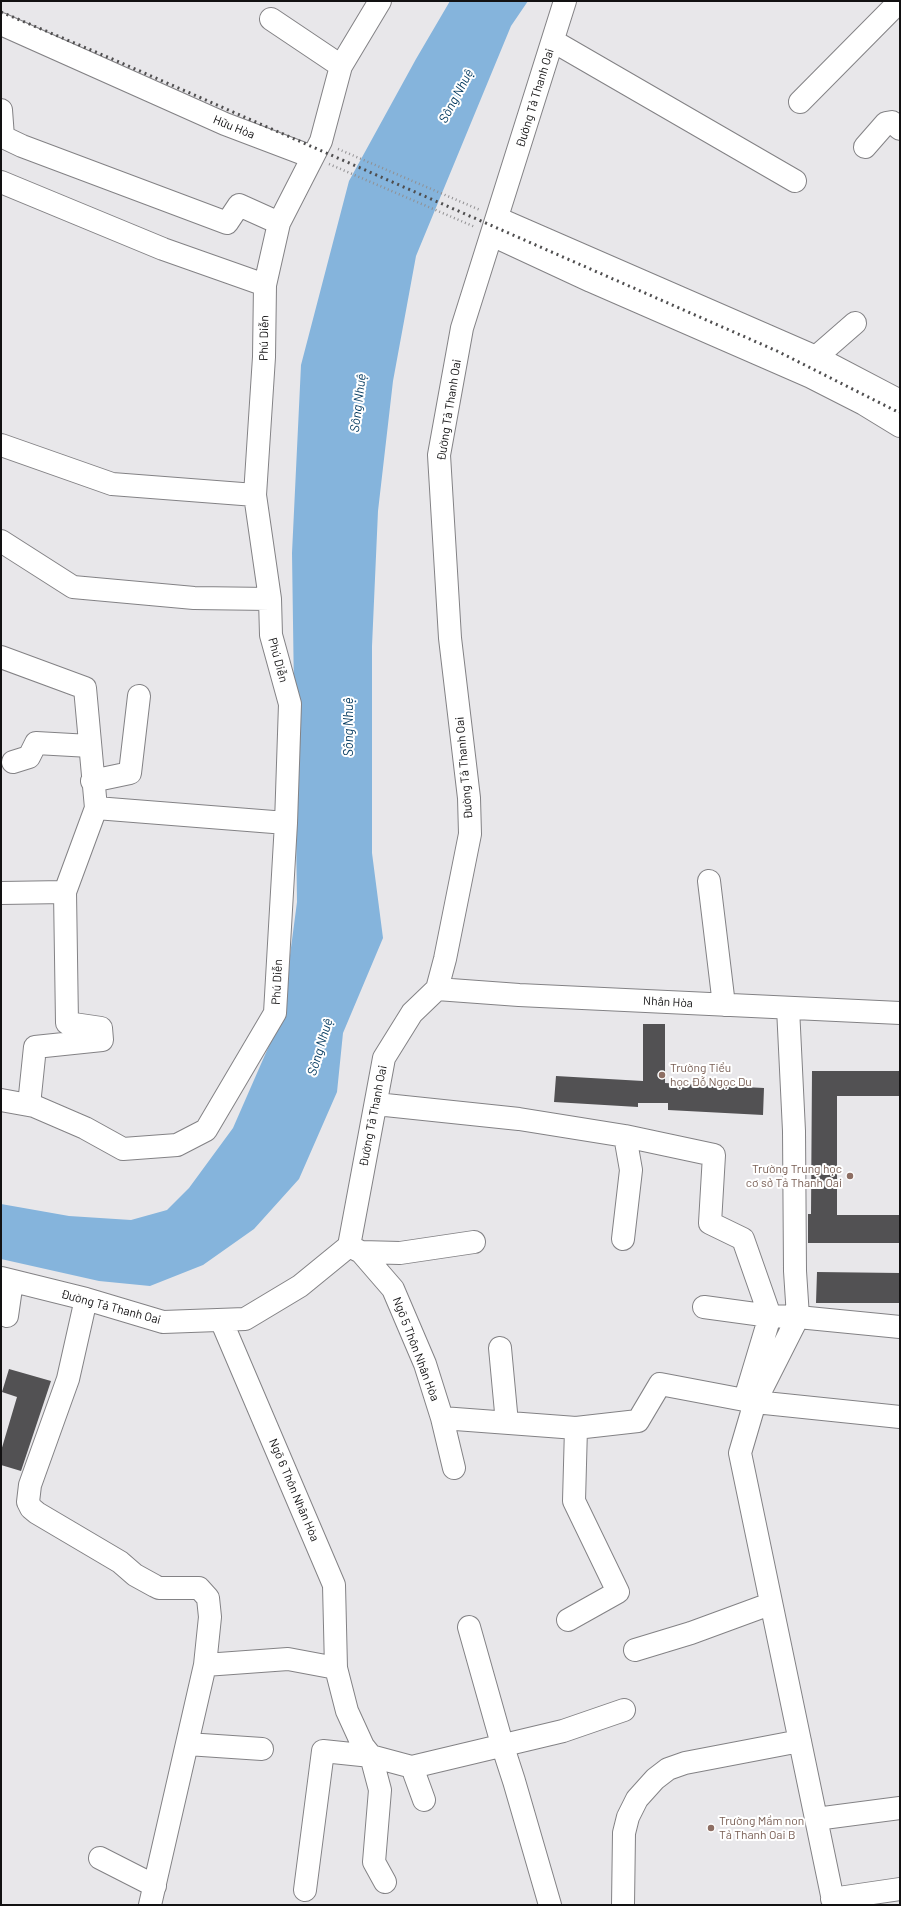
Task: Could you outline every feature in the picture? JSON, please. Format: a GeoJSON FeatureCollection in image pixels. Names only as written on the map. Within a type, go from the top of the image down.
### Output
{"type":"FeatureCollection","features":[{"type":"Feature","properties":{"kind":"street"},"geometry":{"type":"LineString","coordinates":[[320,160],[321,141],[341,66],[380,1]]}},
{"type":"Feature","properties":{"kind":"street","name":"Đường Tả Thanh Oai"},"geometry":{"type":"LineString","coordinates":[[6,1280],[86,1299],[163,1322],[246,1319],[300,1286],[355,1249],[384,1058],[412,1013],[437,990],[445,959],[470,834],[469,798],[450,638],[439,455],[462,328],[486,223],[553,41],[565,1]]}},
{"type":"Feature","properties":{"kind":"street"},"geometry":{"type":"LineString","coordinates":[[800,102],[900,1]]}},
{"type":"Feature","properties":{"kind":"street"},"geometry":{"type":"LineString","coordinates":[[271,19],[341,66]]}},
{"type":"Feature","properties":{"kind":"street","name":"Hữu Hòa"},"geometry":{"type":"LineString","coordinates":[[1,24],[225,124],[320,160]]}},
{"type":"Feature","properties":{"kind":"street"},"geometry":{"type":"LineString","coordinates":[[553,41],[795,181]]}},
{"type":"Feature","properties":{"kind":"street"},"geometry":{"type":"LineString","coordinates":[[1,110],[2,136],[22,146],[227,223],[239,205],[279,223]]}},
{"type":"Feature","properties":{"kind":"street"},"geometry":{"type":"LineString","coordinates":[[865,147],[886,123],[892,122],[900,129]]}},
{"type":"Feature","properties":{"kind":"street","name":"Phú Diễn"},"geometry":{"type":"LineString","coordinates":[[29,1105],[85,1128],[123,1149],[177,1145],[206,1130],[275,1013],[286,823],[290,704],[271,635],[270,599],[255,495],[264,357],[265,285],[279,223],[320,160]]}},
{"type":"Feature","properties":{"kind":"street"},"geometry":{"type":"LineString","coordinates":[[1,182],[163,249],[265,285]]}},
{"type":"Feature","properties":{"kind":"street"},"geometry":{"type":"LineString","coordinates":[[486,223],[816,357],[900,401]]}},
{"type":"Feature","properties":{"kind":"street"},"geometry":{"type":"LineString","coordinates":[[486,223],[591,281],[811,377],[864,404],[900,426]]}},
{"type":"Feature","properties":{"kind":"street"},"geometry":{"type":"LineString","coordinates":[[816,357],[855,323]]}},
{"type":"Feature","properties":{"kind":"street"},"geometry":{"type":"LineString","coordinates":[[1,445],[112,484],[255,495]]}},
{"type":"Feature","properties":{"kind":"street"},"geometry":{"type":"LineString","coordinates":[[1,541],[73,587],[194,598],[270,599]]}},
{"type":"Feature","properties":{"kind":"street"},"geometry":{"type":"LineString","coordinates":[[1,657],[85,688],[92,781],[96,808],[65,892],[67,1023],[101,1028],[102,1040],[35,1047],[29,1105],[1,1100]]}},
{"type":"Feature","properties":{"kind":"street"},"geometry":{"type":"LineString","coordinates":[[92,781],[130,773],[139,696]]}},
{"type":"Feature","properties":{"kind":"street"},"geometry":{"type":"LineString","coordinates":[[14,762],[29,757],[36,743],[90,746]]}},
{"type":"Feature","properties":{"kind":"street"},"geometry":{"type":"LineString","coordinates":[[96,808],[286,823]]}},
{"type":"Feature","properties":{"kind":"street"},"geometry":{"type":"LineString","coordinates":[[709,881],[724,1005]]}},
{"type":"Feature","properties":{"kind":"street"},"geometry":{"type":"LineString","coordinates":[[1,893],[65,892]]}},
{"type":"Feature","properties":{"kind":"street","name":"Nhân Hòa"},"geometry":{"type":"LineString","coordinates":[[437,990],[900,1013]]}},
{"type":"Feature","properties":{"kind":"street"},"geometry":{"type":"LineString","coordinates":[[750,1401],[798,1317],[795,1271],[794,1131],[788,1008]]}},
{"type":"Feature","properties":{"kind":"street"},"geometry":{"type":"LineString","coordinates":[[376,1104],[519,1120],[625,1136],[714,1155],[710,1223],[743,1239],[770,1316],[750,1401],[740,1453],[770,1604],[833,1902],[900,1888]]}},
{"type":"Feature","properties":{"kind":"street"},"geometry":{"type":"LineString","coordinates":[[623,1239],[631,1170],[625,1136]]}},
{"type":"Feature","properties":{"kind":"street"},"geometry":{"type":"LineString","coordinates":[[355,1249],[400,1253],[474,1242]]}},
{"type":"Feature","properties":{"kind":"street","name":"Ngõ 5 Thôn Nhân Hòa"},"geometry":{"type":"LineString","coordinates":[[355,1249],[392,1289],[424,1364],[442,1418],[454,1468]]}},
{"type":"Feature","properties":{"kind":"street"},"geometry":{"type":"LineString","coordinates":[[6,1280],[7,1316]]}},
{"type":"Feature","properties":{"kind":"street"},"geometry":{"type":"LineString","coordinates":[[86,1299],[68,1379],[30,1486],[28,1502],[31,1508],[37,1513],[120,1562],[135,1575],[155,1586],[195,1588],[202,1590],[208,1598],[210,1617],[205,1665],[152,1895],[100,1858]]}},
{"type":"Feature","properties":{"kind":"street"},"geometry":{"type":"LineString","coordinates":[[704,1307],[770,1316],[798,1317],[900,1328]]}},
{"type":"Feature","properties":{"kind":"street","name":"Ngõ 6 Thôn Nhân Hòa"},"geometry":{"type":"LineString","coordinates":[[221,1320],[334,1585],[336,1668],[347,1711],[363,1746],[371,1756],[380,1790],[374,1862],[385,1882]]}},
{"type":"Feature","properties":{"kind":"street"},"geometry":{"type":"LineString","coordinates":[[500,1348],[507,1423]]}},
{"type":"Feature","properties":{"kind":"street"},"geometry":{"type":"LineString","coordinates":[[442,1418],[576,1428],[638,1421],[660,1384],[750,1401],[900,1417]]}},
{"type":"Feature","properties":{"kind":"street"},"geometry":{"type":"LineString","coordinates":[[568,1620],[618,1592],[574,1501],[576,1428]]}},
{"type":"Feature","properties":{"kind":"street"},"geometry":{"type":"LineString","coordinates":[[635,1650],[691,1633],[770,1604]]}},
{"type":"Feature","properties":{"kind":"street"},"geometry":{"type":"LineString","coordinates":[[469,1627],[550,1905]]}},
{"type":"Feature","properties":{"kind":"street"},"geometry":{"type":"LineString","coordinates":[[205,1665],[288,1658],[336,1668]]}},
{"type":"Feature","properties":{"kind":"street"},"geometry":{"type":"LineString","coordinates":[[305,1890],[323,1751],[371,1756],[412,1767],[502,1744],[535,1739],[624,1710]]}},
{"type":"Feature","properties":{"kind":"street"},"geometry":{"type":"LineString","coordinates":[[623,1905],[624,1833],[628,1818],[637,1799],[655,1779],[668,1769],[685,1763],[800,1741]]}},
{"type":"Feature","properties":{"kind":"street"},"geometry":{"type":"LineString","coordinates":[[187,1744],[262,1749]]}},
{"type":"Feature","properties":{"kind":"street"},"geometry":{"type":"LineString","coordinates":[[412,1767],[424,1800]]}},
{"type":"Feature","properties":{"kind":"street"},"geometry":{"type":"LineString","coordinates":[[816,1819],[900,1808]]}},
{"type":"Feature","properties":{"kind":"path"},"geometry":{"type":"LineString","coordinates":[[335,147],[486,223]]}},
{"type":"Feature","properties":{"kind":"path"},"geometry":{"type":"LineString","coordinates":[[320,160],[486,223]]}},
{"type":"Feature","properties":{"kind":"water","name":"Sông Nhuệ"},"geometry":{"type":"Polygon","coordinates":[[[450,1],[528,1],[511,26],[416,256],[393,381],[378,511],[372,646],[372,853],[383,938],[343,1033],[337,1092],[299,1179],[254,1229],[203,1265],[150,1286],[99,1281],[1,1259],[1,1204],[69,1216],[131,1220],[167,1210],[189,1188],[233,1128],[282,1016],[297,902],[292,553],[301,365],[349,181],[416,59],[450,1]]]}},
{"type":"Feature","properties":{"kind":"building"},"geometry":{"type":"Polygon","coordinates":[[[643,1024],[665,1024],[665,1083],[764,1088],[763,1115],[668,1110],[668,1103],[638,1103],[638,1107],[554,1102],[556,1076],[643,1081],[643,1024]]]}},
{"type":"Feature","properties":{"kind":"building"},"geometry":{"type":"Polygon","coordinates":[[[812,1071],[900,1071],[900,1096],[837,1096],[837,1215],[900,1215],[900,1243],[808,1243],[808,1214],[811,1214],[812,1071]]]}},
{"type":"Feature","properties":{"kind":"building"},"geometry":{"type":"Polygon","coordinates":[[[817,1272],[900,1273],[900,1303],[816,1303],[817,1272]]]}},
{"type":"Feature","properties":{"kind":"building"},"geometry":{"type":"Polygon","coordinates":[[[9,1369],[51,1381],[21,1471],[1,1465],[1,1451],[17,1397],[2,1392],[9,1369]]]}},
{"type":"Feature","properties":{"kind":"railway"},"geometry":{"type":"LineString","coordinates":[[1,12],[117,61],[777,351],[900,413]]}},
{"type":"Feature","properties":{"kind":"place","name":"Trường Tiểu học Đỗ Ngọc Du"},"geometry":{"type":"Point","coordinates":[662,1075]}},
{"type":"Feature","properties":{"kind":"place","name":"Trường Trung học cơ sở Tả Thanh Oai"},"geometry":{"type":"Point","coordinates":[850,1176]}},
{"type":"Feature","properties":{"kind":"place","name":"Trường Mầm non Tả Thanh Oai B"},"geometry":{"type":"Point","coordinates":[711,1828]}}]}
